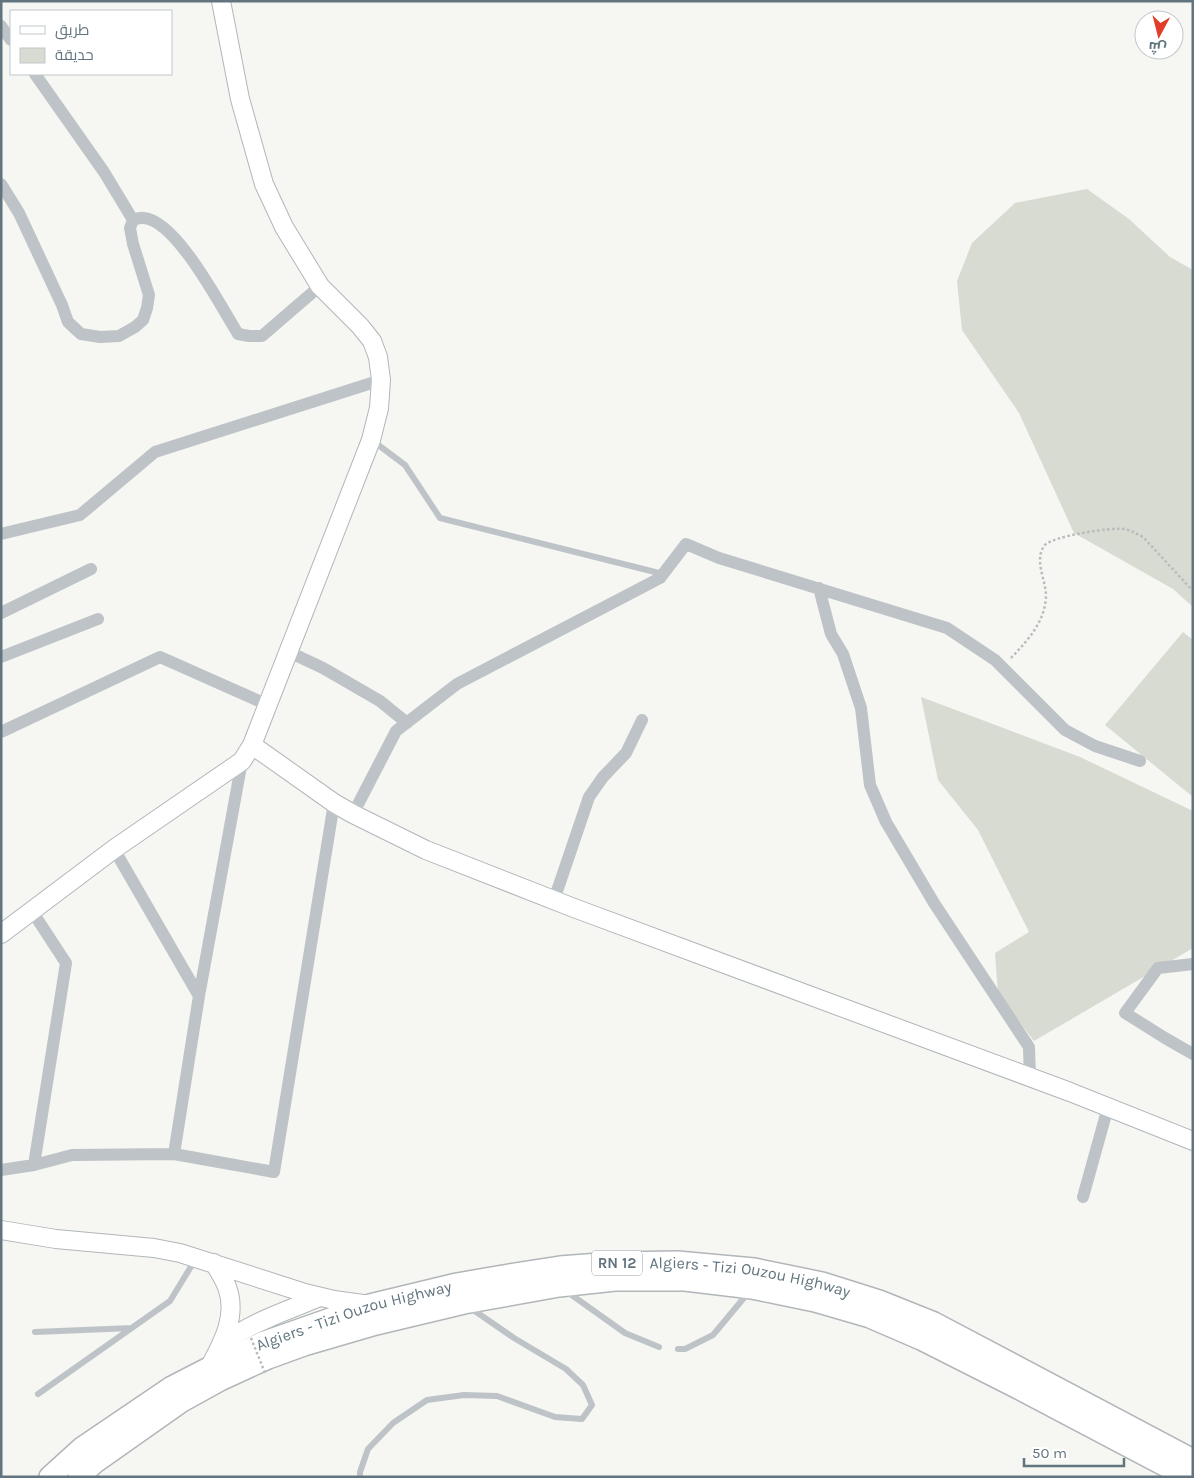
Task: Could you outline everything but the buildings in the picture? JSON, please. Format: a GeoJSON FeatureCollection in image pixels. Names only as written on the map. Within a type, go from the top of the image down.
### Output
{"type":"FeatureCollection","features":[{"type":"Feature","properties":{"kind":"highway","name":"Algiers - Tizi Ouzou Highway"},"geometry":{"type":"LineString","coordinates":[[50,1477],[82,1448],[172,1387],[262,1343],[370,1305],[457,1284],[560,1268],[613,1263],[677,1262],[754,1269],[822,1283],[879,1301],[934,1323],[1193,1460]]}},
{"type":"Feature","properties":{"kind":"highway","name":"Algiers - Tizi Ouzou Highway"},"geometry":{"type":"LineString","coordinates":[[79,1477],[94,1463],[182,1401],[220,1380],[268,1358],[304,1345],[376,1324],[464,1303],[559,1286],[615,1280],[685,1280],[752,1288],[815,1301],[870,1318],[921,1339],[1187,1477]]}},
{"type":"Feature","properties":{"kind":"main road"},"geometry":{"type":"LineString","coordinates":[[1,934],[114,849],[242,762],[252,745],[290,652],[372,440],[379,408],[381,380],[378,357],[372,341],[360,326],[320,286],[284,227],[264,184],[240,99],[221,1]]}},
{"type":"Feature","properties":{"kind":"main road"},"geometry":{"type":"LineString","coordinates":[[252,745],[352,814],[426,850],[554,900],[1030,1077],[1193,1141]]}},
{"type":"Feature","properties":{"kind":"main road"},"geometry":{"type":"LineString","coordinates":[[1,1230],[56,1240]]}},
{"type":"Feature","properties":{"kind":"main road"},"geometry":{"type":"LineString","coordinates":[[1,1240],[56,1240],[154,1248],[197,1257],[320,1296],[370,1305]]}},
{"type":"Feature","properties":{"kind":"main road"},"geometry":{"type":"LineString","coordinates":[[208,1368],[222,1344],[228,1326],[230,1308],[228,1287],[214,1263]]}},
{"type":"Feature","properties":{"kind":"main road"},"geometry":{"type":"LineString","coordinates":[[222,1344],[256,1323],[320,1296]]}},
{"type":"Feature","properties":{"kind":"street"},"geometry":{"type":"LineString","coordinates":[[1,26],[10,39]]}},
{"type":"Feature","properties":{"kind":"street"},"geometry":{"type":"LineString","coordinates":[[36,75],[104,172],[133,220]]}},
{"type":"Feature","properties":{"kind":"street"},"geometry":{"type":"LineString","coordinates":[[1,184],[19,213],[62,304],[68,322],[81,334],[100,337],[119,336],[135,328],[142,320],[147,308],[149,295],[133,244],[130,228],[133,220]]}},
{"type":"Feature","properties":{"kind":"street"},"geometry":{"type":"LineString","coordinates":[[133,220],[144,218],[156,222],[172,235],[199,268],[238,334],[262,336],[320,286]]}},
{"type":"Feature","properties":{"kind":"street"},"geometry":{"type":"LineString","coordinates":[[1,534],[80,515],[155,452],[381,380]]}},
{"type":"Feature","properties":{"kind":"street"},"geometry":{"type":"LineString","coordinates":[[352,814],[396,731],[407,722],[457,684],[660,578],[686,544],[719,558],[947,628],[995,660],[1065,730],[1095,746],[1140,761]]}},
{"type":"Feature","properties":{"kind":"street"},"geometry":{"type":"LineString","coordinates":[[1,613],[91,569]]}},
{"type":"Feature","properties":{"kind":"street"},"geometry":{"type":"LineString","coordinates":[[819,588],[831,634],[842,654],[861,708],[870,786],[886,822],[934,903],[1029,1047],[1030,1077]]}},
{"type":"Feature","properties":{"kind":"street"},"geometry":{"type":"LineString","coordinates":[[1,657],[98,619]]}},
{"type":"Feature","properties":{"kind":"street"},"geometry":{"type":"LineString","coordinates":[[290,652],[323,668],[380,701],[407,722]]}},
{"type":"Feature","properties":{"kind":"street"},"geometry":{"type":"LineString","coordinates":[[1,732],[160,657],[268,705]]}},
{"type":"Feature","properties":{"kind":"street"},"geometry":{"type":"LineString","coordinates":[[554,900],[590,797],[603,777],[626,753],[642,720]]}},
{"type":"Feature","properties":{"kind":"street"},"geometry":{"type":"LineString","coordinates":[[174,1154],[242,762]]}},
{"type":"Feature","properties":{"kind":"street"},"geometry":{"type":"LineString","coordinates":[[1,1170],[34,1165],[72,1155],[174,1154],[274,1172],[334,803]]}},
{"type":"Feature","properties":{"kind":"street"},"geometry":{"type":"LineString","coordinates":[[114,849],[200,996]]}},
{"type":"Feature","properties":{"kind":"street"},"geometry":{"type":"LineString","coordinates":[[32,911],[66,963],[34,1165]]}},
{"type":"Feature","properties":{"kind":"street"},"geometry":{"type":"LineString","coordinates":[[1193,964],[1158,968],[1125,1013],[1193,1054]]}},
{"type":"Feature","properties":{"kind":"street"},"geometry":{"type":"LineString","coordinates":[[1084,1197],[1108,1107]]}},
{"type":"Feature","properties":{"kind":"lane"},"geometry":{"type":"LineString","coordinates":[[372,440],[405,465],[440,518],[663,574]]}},
{"type":"Feature","properties":{"kind":"lane"},"geometry":{"type":"LineString","coordinates":[[38,1394],[170,1301],[197,1257]]}},
{"type":"Feature","properties":{"kind":"lane"},"geometry":{"type":"LineString","coordinates":[[559,1286],[625,1333],[659,1347]]}},
{"type":"Feature","properties":{"kind":"lane"},"geometry":{"type":"LineString","coordinates":[[678,1349],[685,1349],[713,1335],[752,1288]]}},
{"type":"Feature","properties":{"kind":"lane"},"geometry":{"type":"LineString","coordinates":[[360,1477],[368,1449],[393,1423],[427,1400],[464,1395],[497,1396],[555,1417],[582,1419],[592,1405],[582,1386],[566,1369],[514,1338],[464,1303]]}},
{"type":"Feature","properties":{"kind":"lane"},"geometry":{"type":"LineString","coordinates":[[35,1332],[132,1328]]}},
{"type":"Feature","properties":{"kind":"path"},"geometry":{"type":"LineString","coordinates":[[1003,668],[1031,637],[1039,622],[1046,594],[1040,560],[1041,552],[1050,541],[1113,529],[1126,529],[1143,537],[1193,590]]}},
{"type":"Feature","properties":{"kind":"path"},"geometry":{"type":"LineString","coordinates":[[251,1338],[265,1373]]}},
{"type":"Feature","properties":{"kind":"green space"},"geometry":{"type":"Polygon","coordinates":[[[1087,189],[1129,219],[1170,257],[1193,270],[1193,607],[1173,589],[1074,533],[1019,413],[962,330],[957,281],[972,243],[1015,203],[1087,189]]]}},
{"type":"Feature","properties":{"kind":"green space"},"geometry":{"type":"Polygon","coordinates":[[[1183,632],[1193,640],[1193,797],[1105,725],[1183,632]]]}},
{"type":"Feature","properties":{"kind":"green space"},"geometry":{"type":"Polygon","coordinates":[[[921,697],[1080,757],[1193,811],[1193,948],[1034,1041],[998,994],[995,953],[1029,932],[978,830],[938,780],[921,697]]]}}]}
